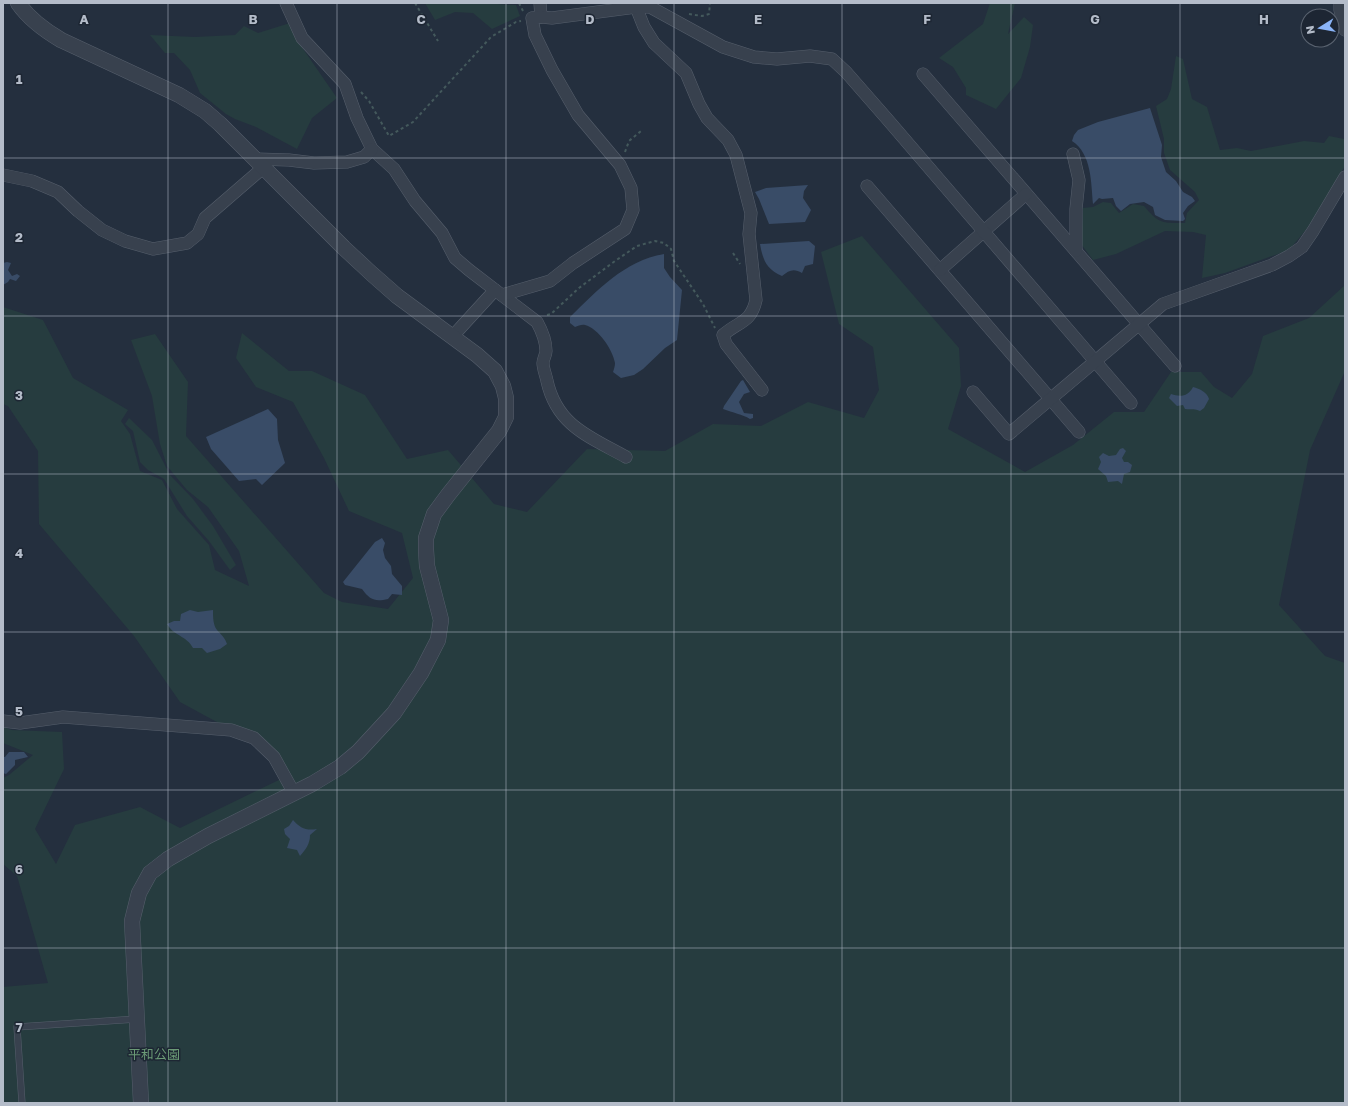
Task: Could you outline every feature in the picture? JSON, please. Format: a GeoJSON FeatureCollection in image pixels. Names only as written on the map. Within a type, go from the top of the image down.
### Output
{"type":"FeatureCollection","features":[{"type":"Feature","properties":{"kind":"street"},"geometry":{"type":"LineString","coordinates":[[18,3],[24,12],[48,33],[179,95],[205,111],[260,163],[338,242],[372,274],[397,296],[477,355],[495,371],[503,386],[506,398],[506,417],[499,431],[434,514],[426,538],[426,550],[427,566],[441,620],[438,640],[417,679],[394,713],[373,737],[340,767],[312,784],[208,836],[168,858],[150,873],[139,893],[132,921],[141,1103]]}},
{"type":"Feature","properties":{"kind":"street"},"geometry":{"type":"LineString","coordinates":[[286,3],[302,38],[345,84],[357,118],[372,149],[394,169],[415,201],[442,233],[456,258],[537,322],[543,333],[546,352],[543,362],[550,392],[557,408],[568,422],[581,432],[626,457]]}},
{"type":"Feature","properties":{"kind":"street"},"geometry":{"type":"LineString","coordinates":[[452,337],[498,292],[550,281],[573,263],[625,230],[633,210],[631,188],[620,165],[578,115],[552,70],[535,35],[536,17],[540,3]]}},
{"type":"Feature","properties":{"kind":"street"},"geometry":{"type":"LineString","coordinates":[[1340,3],[1340,10],[1345,30]]}},
{"type":"Feature","properties":{"kind":"street"},"geometry":{"type":"LineString","coordinates":[[536,17],[552,18],[636,7],[650,7],[723,47],[754,57],[777,59],[810,56],[832,59],[846,72],[1131,403]]}},
{"type":"Feature","properties":{"kind":"street"},"geometry":{"type":"LineString","coordinates":[[636,7],[644,27],[654,43],[686,73],[698,104],[707,118],[728,140],[736,155],[751,213],[749,234],[756,300],[754,310],[746,319],[723,335],[726,344],[762,390]]}},
{"type":"Feature","properties":{"kind":"street"},"geometry":{"type":"LineString","coordinates":[[923,74],[1175,366]]}},
{"type":"Feature","properties":{"kind":"street"},"geometry":{"type":"LineString","coordinates":[[3,174],[32,181],[58,192],[78,211],[102,230],[125,241],[153,249],[187,243],[198,234],[205,218],[260,163],[288,160],[314,163],[347,162],[364,157],[372,149]]}},
{"type":"Feature","properties":{"kind":"street"},"geometry":{"type":"LineString","coordinates":[[1073,154],[1079,180],[1076,209],[1076,251]]}},
{"type":"Feature","properties":{"kind":"street"},"geometry":{"type":"LineString","coordinates":[[973,392],[1009,434],[1163,304],[1272,265],[1302,247],[1345,177]]}},
{"type":"Feature","properties":{"kind":"street"},"geometry":{"type":"LineString","coordinates":[[867,186],[1079,432]]}},
{"type":"Feature","properties":{"kind":"street"},"geometry":{"type":"LineString","coordinates":[[940,270],[1026,194]]}},
{"type":"Feature","properties":{"kind":"street"},"geometry":{"type":"LineString","coordinates":[[3,721],[20,723],[63,717],[231,730],[254,738],[274,757],[294,793]]}},
{"type":"Feature","properties":{"kind":"lane"},"geometry":{"type":"LineString","coordinates":[[22,1103],[17,1026],[137,1019]]}},
{"type":"Feature","properties":{"kind":"path"},"geometry":{"type":"LineString","coordinates":[[416,3],[438,40]]}},
{"type":"Feature","properties":{"kind":"path"},"geometry":{"type":"LineString","coordinates":[[345,84],[356,87],[369,101],[389,136],[413,122],[491,37],[516,22],[536,17]]}},
{"type":"Feature","properties":{"kind":"path"},"geometry":{"type":"LineString","coordinates":[[620,165],[629,141],[640,131]]}},
{"type":"Feature","properties":{"kind":"path"},"geometry":{"type":"LineString","coordinates":[[529,316],[542,317],[551,314],[579,288],[615,261],[637,246],[655,241],[664,243],[671,249],[674,261],[703,304],[716,330],[723,335]]}},
{"type":"Feature","properties":{"kind":"green space"},"geometry":{"type":"Polygon","coordinates":[[[425,3],[495,3],[516,5],[520,16],[492,29],[473,13],[455,12],[435,20],[425,3]]]}},
{"type":"Feature","properties":{"kind":"green space"},"geometry":{"type":"Polygon","coordinates":[[[990,3],[1015,3],[1008,34],[1024,17],[1033,25],[1030,47],[1021,78],[996,109],[966,95],[966,88],[953,67],[939,58],[983,24],[990,3]]]}},
{"type":"Feature","properties":{"kind":"green space"},"geometry":{"type":"Polygon","coordinates":[[[290,23],[299,43],[337,98],[312,118],[297,149],[256,127],[226,114],[200,93],[190,70],[174,53],[165,53],[150,35],[195,37],[235,35],[244,26],[258,33],[290,23]]]}},
{"type":"Feature","properties":{"kind":"green space"},"geometry":{"type":"Polygon","coordinates":[[[1176,56],[1183,59],[1192,99],[1207,107],[1220,150],[1237,148],[1251,151],[1304,141],[1324,143],[1329,136],[1344,139],[1345,166],[1310,225],[1289,250],[1225,273],[1202,278],[1206,235],[1193,232],[1165,231],[1116,254],[1093,260],[1081,244],[1083,208],[1093,207],[1103,202],[1111,203],[1119,213],[1133,204],[1144,206],[1154,216],[1162,221],[1171,223],[1185,223],[1187,213],[1199,200],[1195,192],[1170,170],[1164,153],[1164,139],[1156,106],[1167,99],[1171,89],[1176,56]]]}},
{"type":"Feature","properties":{"kind":"green space","name":"平和公園"},"geometry":{"type":"Polygon","coordinates":[[[862,236],[959,348],[961,386],[948,429],[1025,472],[1073,445],[1114,412],[1144,412],[1171,372],[1201,372],[1214,387],[1232,398],[1252,374],[1263,336],[1309,318],[1345,285],[1345,371],[1310,450],[1279,605],[1325,656],[1345,663],[1345,1103],[3,1103],[3,987],[48,983],[17,876],[3,864],[3,778],[9,775],[33,755],[3,743],[3,727],[12,730],[62,732],[64,769],[35,829],[56,864],[75,825],[140,807],[180,828],[283,778],[265,748],[180,702],[134,636],[39,524],[38,451],[8,406],[3,404],[3,307],[43,320],[73,378],[128,410],[121,421],[130,434],[140,471],[162,480],[177,509],[209,545],[215,570],[249,586],[239,551],[208,507],[187,490],[167,466],[160,444],[152,396],[131,340],[155,334],[188,382],[186,436],[324,593],[342,602],[388,609],[413,578],[402,533],[349,511],[324,458],[293,402],[256,387],[236,358],[242,333],[289,371],[312,371],[365,395],[407,459],[448,450],[494,504],[527,512],[587,449],[665,451],[713,424],[761,426],[808,402],[864,418],[879,390],[873,347],[839,324],[821,252],[862,236]]]}},
{"type":"Feature","properties":{"kind":"green space"},"geometry":{"type":"Polygon","coordinates":[[[129,418],[152,440],[170,475],[193,499],[213,526],[236,565],[230,570],[209,541],[187,516],[164,479],[148,470],[140,462],[133,431],[125,424],[129,418]]]}},
{"type":"Feature","properties":{"kind":"water"},"geometry":{"type":"Polygon","coordinates":[[[1150,108],[1162,145],[1161,157],[1166,172],[1176,181],[1183,192],[1192,197],[1195,201],[1188,206],[1183,213],[1185,219],[1183,221],[1165,220],[1155,215],[1153,207],[1144,202],[1130,204],[1121,211],[1116,206],[1113,198],[1099,198],[1093,204],[1091,178],[1087,161],[1079,147],[1072,141],[1078,130],[1098,122],[1150,108]]]}},
{"type":"Feature","properties":{"kind":"water"},"geometry":{"type":"Polygon","coordinates":[[[808,185],[804,191],[803,198],[811,210],[805,222],[769,224],[755,192],[766,188],[808,185]]]}},
{"type":"Feature","properties":{"kind":"water"},"geometry":{"type":"Polygon","coordinates":[[[809,241],[815,246],[813,264],[805,266],[802,273],[792,270],[782,276],[772,270],[766,263],[762,255],[760,244],[809,241]]]}},
{"type":"Feature","properties":{"kind":"water"},"geometry":{"type":"Polygon","coordinates":[[[664,254],[664,268],[682,290],[677,340],[665,348],[643,369],[634,375],[621,378],[613,372],[615,364],[614,358],[600,335],[595,330],[585,325],[575,327],[570,323],[570,317],[612,278],[636,263],[664,254]]]}},
{"type":"Feature","properties":{"kind":"water"},"geometry":{"type":"Polygon","coordinates":[[[3,263],[11,263],[8,270],[12,276],[17,274],[20,276],[16,281],[10,279],[3,285],[3,263]]]}},
{"type":"Feature","properties":{"kind":"water"},"geometry":{"type":"Polygon","coordinates":[[[743,380],[750,392],[744,394],[739,402],[744,413],[753,414],[753,418],[750,419],[723,409],[743,380]]]}},
{"type":"Feature","properties":{"kind":"water"},"geometry":{"type":"Polygon","coordinates":[[[1193,387],[1207,394],[1209,399],[1204,408],[1200,411],[1185,409],[1183,405],[1177,406],[1169,398],[1171,394],[1181,396],[1189,393],[1193,387]]]}},
{"type":"Feature","properties":{"kind":"water"},"geometry":{"type":"Polygon","coordinates":[[[268,409],[277,419],[278,440],[285,463],[262,485],[256,479],[239,481],[211,449],[206,437],[268,409]]]}},
{"type":"Feature","properties":{"kind":"water"},"geometry":{"type":"Polygon","coordinates":[[[1123,448],[1126,451],[1122,458],[1124,462],[1128,462],[1132,465],[1130,472],[1124,474],[1122,484],[1118,481],[1108,482],[1106,476],[1098,469],[1101,462],[1099,457],[1103,453],[1109,456],[1116,455],[1120,449],[1123,448]]]}},
{"type":"Feature","properties":{"kind":"water"},"geometry":{"type":"Polygon","coordinates":[[[382,538],[385,543],[383,550],[385,558],[391,566],[392,574],[402,586],[402,595],[392,594],[388,599],[376,600],[370,598],[362,589],[345,585],[343,582],[375,542],[382,538]]]}},
{"type":"Feature","properties":{"kind":"water"},"geometry":{"type":"Polygon","coordinates":[[[190,610],[198,612],[213,610],[215,626],[227,644],[220,649],[207,653],[202,648],[193,648],[187,641],[173,631],[167,624],[174,621],[180,621],[181,614],[190,610]]]}},
{"type":"Feature","properties":{"kind":"water"},"geometry":{"type":"Polygon","coordinates":[[[9,752],[24,752],[28,757],[15,760],[15,765],[6,774],[3,773],[3,757],[5,757],[9,752]]]}},
{"type":"Feature","properties":{"kind":"water"},"geometry":{"type":"Polygon","coordinates":[[[293,820],[304,828],[310,830],[317,829],[310,835],[307,846],[300,856],[297,850],[287,848],[290,839],[285,834],[284,829],[289,826],[293,820]]]}}]}
